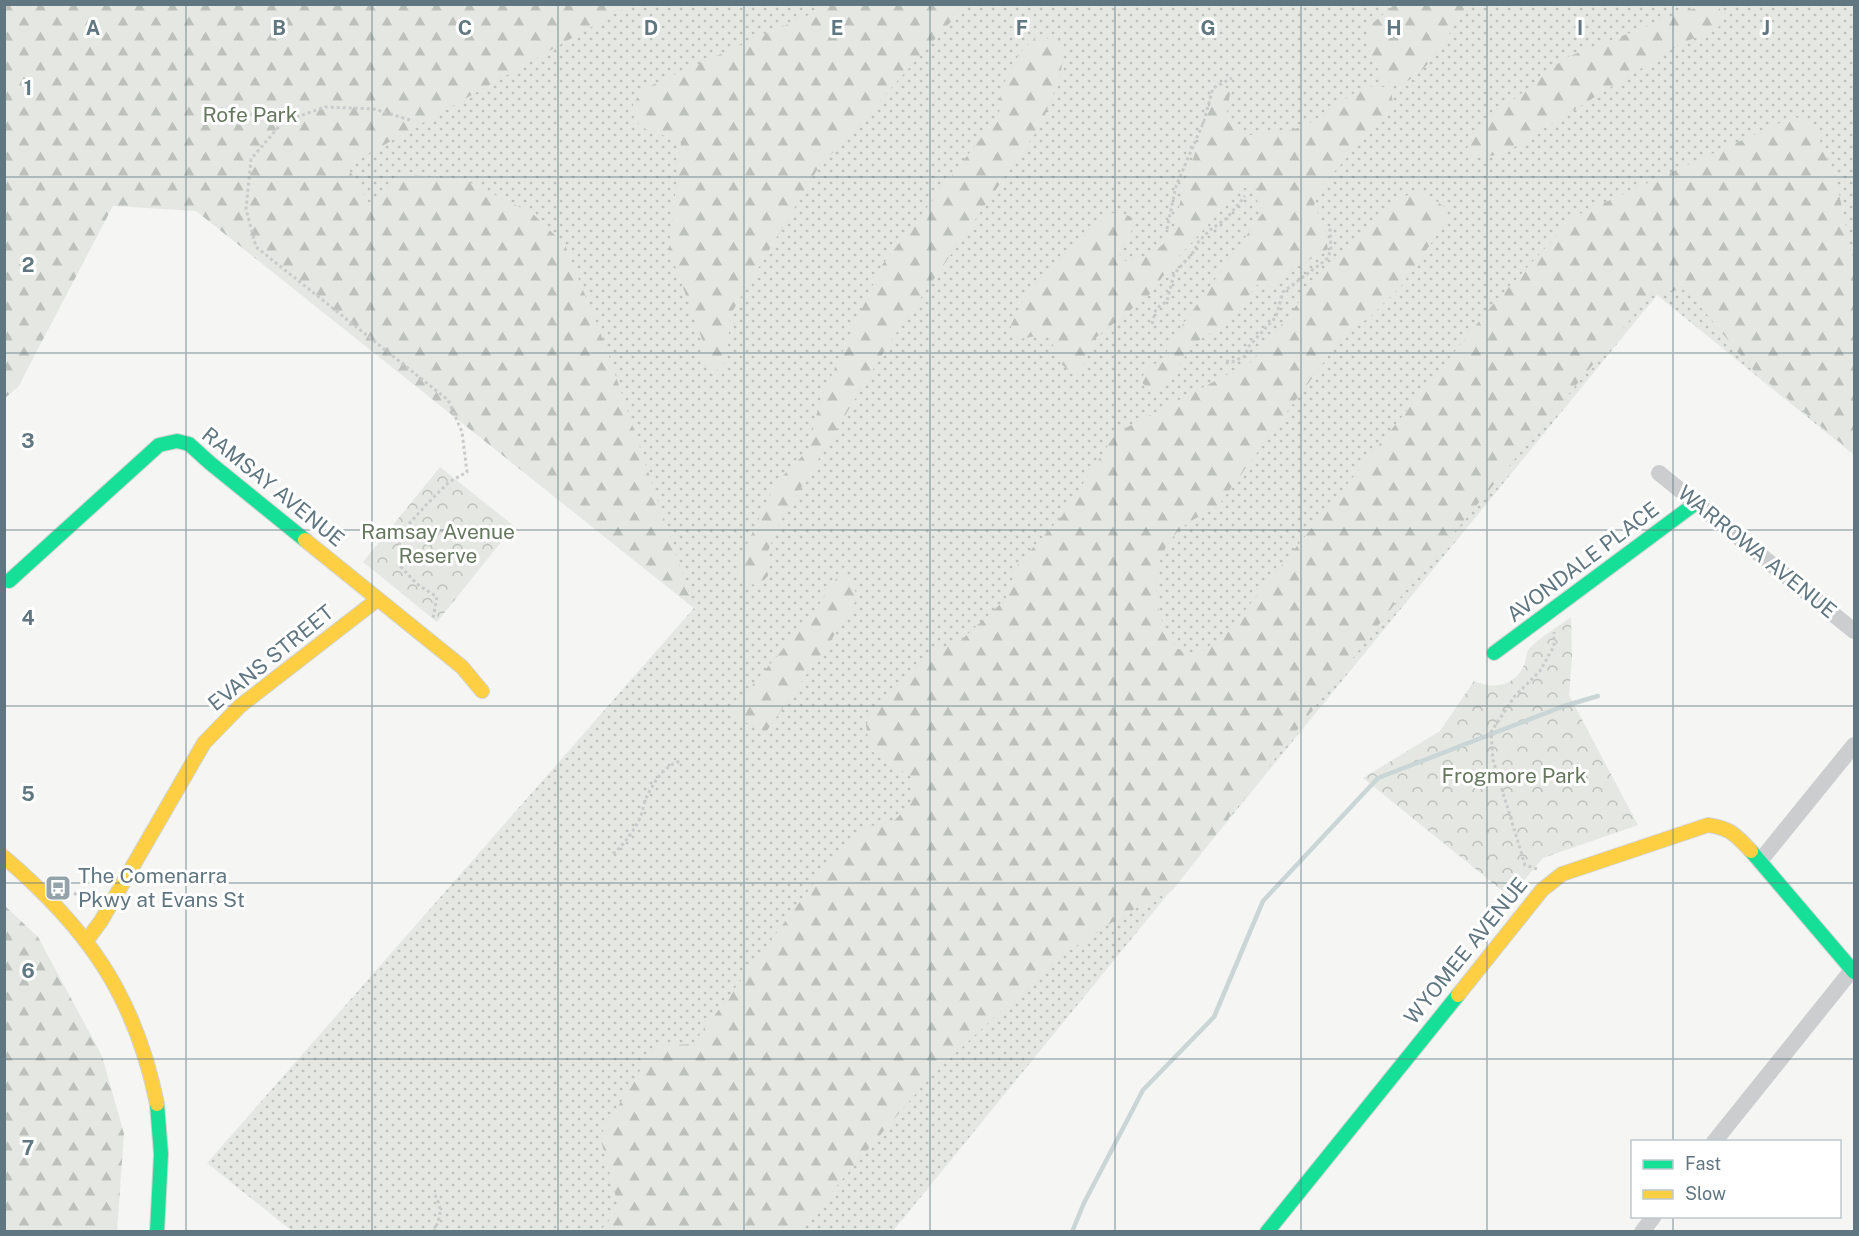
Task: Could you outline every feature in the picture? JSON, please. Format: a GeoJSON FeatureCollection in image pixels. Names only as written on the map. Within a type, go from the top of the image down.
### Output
{"type":"FeatureCollection","features":[{"type":"Feature","properties":{"kind":"street","name":"RAMSAY AVENUE"},"geometry":{"type":"LineString","coordinates":[[9,581],[159,444],[173,440],[188,442],[210,464],[462,667],[482,692]]}},
{"type":"Feature","properties":{"kind":"street","name":"WARROWA AVENUE"},"geometry":{"type":"LineString","coordinates":[[1659,473],[1854,631]]}},
{"type":"Feature","properties":{"kind":"street","name":"AVONDALE PLACE"},"geometry":{"type":"LineString","coordinates":[[1494,653],[1696,503]]}},
{"type":"Feature","properties":{"kind":"street","name":"EVANS STREET"},"geometry":{"type":"LineString","coordinates":[[87,940],[204,743],[240,706],[378,599]]}},
{"type":"Feature","properties":{"kind":"street"},"geometry":{"type":"LineString","coordinates":[[1760,861],[1854,745]]}},
{"type":"Feature","properties":{"kind":"street","name":"WYOMEE AVENUE"},"geometry":{"type":"LineString","coordinates":[[1267,1232],[1550,882],[1563,874],[1708,825],[1722,827],[1736,834],[1853,971]]}},
{"type":"Feature","properties":{"kind":"street"},"geometry":{"type":"LineString","coordinates":[[4,857],[65,914],[87,940],[113,981],[135,1024],[153,1083],[158,1109],[162,1158],[157,1232]]}},
{"type":"Feature","properties":{"kind":"street"},"geometry":{"type":"LineString","coordinates":[[1716,1140],[1853,971]]}},
{"type":"Feature","properties":{"kind":"street"},"geometry":{"type":"LineString","coordinates":[[1642,1232],[1652,1218]]}},
{"type":"Feature","properties":{"kind":"path"},"geometry":{"type":"LineString","coordinates":[[1167,229],[1176,186],[1204,121],[1213,88],[1232,78]]}},
{"type":"Feature","properties":{"kind":"path"},"geometry":{"type":"LineString","coordinates":[[410,120],[374,109],[325,107],[283,122],[251,159],[246,208],[256,247],[448,400],[462,432],[467,472],[449,482],[426,505],[407,526],[399,546],[401,567],[417,584],[437,597]]}},
{"type":"Feature","properties":{"kind":"path"},"geometry":{"type":"LineString","coordinates":[[1152,324],[1156,309],[1167,301],[1174,274],[1192,254],[1199,241],[1227,218],[1245,196]]}},
{"type":"Feature","properties":{"kind":"path"},"geometry":{"type":"LineString","coordinates":[[1226,361],[1232,362],[1245,356],[1249,346],[1276,317],[1283,292],[1326,259],[1331,250],[1330,228]]}},
{"type":"Feature","properties":{"kind":"path"},"geometry":{"type":"LineString","coordinates":[[1539,870],[1525,865],[1493,760],[1491,732],[1515,696],[1540,671],[1554,646],[1554,627]]}},
{"type":"Feature","properties":{"kind":"path"},"geometry":{"type":"LineString","coordinates":[[613,854],[626,843],[640,819],[646,798],[661,775],[667,767],[681,761]]}},
{"type":"Feature","properties":{"kind":"path"},"geometry":{"type":"LineString","coordinates":[[434,1193],[441,1206],[440,1217],[434,1232]]}},
{"type":"Feature","properties":{"kind":"green space","name":"Rofe Park"},"geometry":{"type":"Polygon","coordinates":[[[5,4],[630,5],[347,166],[369,203],[403,174],[465,180],[532,213],[565,245],[607,350],[694,608],[196,211],[113,206],[18,387],[5,398],[5,4]]]}},
{"type":"Feature","properties":{"kind":"green space"},"geometry":{"type":"Polygon","coordinates":[[[4,5],[1854,5],[1854,455],[1657,295],[893,1231],[292,1231],[207,1163],[694,608],[5,58],[4,5]]]}},
{"type":"Feature","properties":{"kind":"green space"},"geometry":{"type":"Polygon","coordinates":[[[831,5],[960,5],[956,16],[817,170],[732,312],[722,369],[709,371],[703,358],[703,342],[669,249],[681,142],[641,127],[634,117],[633,104],[643,90],[658,82],[831,5]]]}},
{"type":"Feature","properties":{"kind":"green space"},"geometry":{"type":"Polygon","coordinates":[[[1394,5],[1467,5],[1428,64],[1408,81],[1396,86],[1383,79],[1371,56],[1366,29],[1394,5]]]}},
{"type":"Feature","properties":{"kind":"green space"},"geometry":{"type":"Polygon","coordinates":[[[1706,5],[1719,7],[1724,20],[1717,29],[1682,43],[1503,154],[1475,158],[1467,148],[1482,125],[1565,58],[1706,5]]]}},
{"type":"Feature","properties":{"kind":"green space"},"geometry":{"type":"Polygon","coordinates":[[[1036,37],[1060,40],[1064,52],[1060,77],[1041,125],[888,345],[779,524],[768,551],[768,576],[758,586],[745,582],[737,572],[740,559],[776,483],[808,450],[820,401],[882,265],[999,115],[1001,89],[1019,54],[1036,37]]]}},
{"type":"Feature","properties":{"kind":"green space"},"geometry":{"type":"Polygon","coordinates":[[[1365,86],[1385,87],[1391,91],[1393,104],[1323,185],[1314,205],[1323,223],[1328,249],[1292,270],[1278,283],[1270,286],[1257,285],[1229,321],[1195,343],[1162,388],[1155,390],[1143,384],[1142,377],[1151,364],[1162,363],[1166,357],[1168,345],[1264,211],[1257,201],[1259,193],[1256,188],[1243,188],[1238,192],[1173,263],[1149,295],[1093,340],[1087,359],[1079,371],[1072,373],[1061,364],[1061,358],[1046,334],[1020,339],[1011,331],[1011,325],[1029,289],[1076,246],[1092,226],[1112,213],[1131,217],[1132,230],[1119,253],[1122,259],[1128,262],[1150,256],[1173,235],[1183,190],[1214,94],[1231,87],[1227,112],[1229,119],[1238,131],[1250,135],[1288,131],[1307,125],[1365,86]]]}},
{"type":"Feature","properties":{"kind":"green space"},"geometry":{"type":"Polygon","coordinates":[[[1793,117],[1806,119],[1815,129],[1836,179],[1854,265],[1854,454],[1751,368],[1686,289],[1648,294],[1639,303],[1634,315],[1394,605],[1173,890],[1123,915],[1058,958],[931,1076],[798,1231],[600,1231],[619,1209],[600,1136],[655,1046],[693,1044],[829,863],[865,827],[893,822],[912,802],[911,777],[870,750],[866,725],[872,714],[933,652],[960,641],[1005,600],[1018,564],[1062,516],[1116,433],[1253,361],[1310,288],[1388,207],[1411,193],[1426,194],[1446,208],[1446,222],[1401,286],[1369,318],[1346,332],[1217,507],[1188,523],[1169,542],[1159,566],[1157,579],[1156,592],[1161,619],[1176,648],[1189,653],[1203,650],[1225,635],[1494,303],[1575,216],[1793,117]]]}},
{"type":"Feature","properties":{"kind":"green space","name":"Ramsay Avenue Reserve"},"geometry":{"type":"Polygon","coordinates":[[[440,467],[514,526],[437,622],[363,562],[440,467]]]}},
{"type":"Feature","properties":{"kind":"green space"},"geometry":{"type":"Polygon","coordinates":[[[844,567],[858,597],[838,630],[766,732],[728,714],[814,612],[844,567]]]}},
{"type":"Feature","properties":{"kind":"green space","name":"Frogmore Park"},"geometry":{"type":"Polygon","coordinates":[[[1571,617],[1572,658],[1569,695],[1638,825],[1543,858],[1510,897],[1363,778],[1440,731],[1474,681],[1497,685],[1516,677],[1532,645],[1571,617]]]}},
{"type":"Feature","properties":{"kind":"green space"},"geometry":{"type":"Polygon","coordinates":[[[5,906],[38,937],[102,1056],[124,1134],[117,1231],[5,1231],[5,906]]]}},
{"type":"Feature","properties":{"kind":"waterway"},"geometry":{"type":"LineString","coordinates":[[1072,1232],[1084,1203],[1143,1090],[1214,1017],[1263,901],[1378,778],[1564,706],[1598,696]]}},
{"type":"Feature","properties":{"kind":"traffic: fast"},"geometry":{"type":"LineString","coordinates":[[9,581],[159,445],[177,441],[189,444],[305,540]]}},
{"type":"Feature","properties":{"kind":"traffic: fast"},"geometry":{"type":"LineString","coordinates":[[1494,653],[1696,503]]}},
{"type":"Feature","properties":{"kind":"traffic: fast"},"geometry":{"type":"LineString","coordinates":[[1751,851],[1854,972]]}},
{"type":"Feature","properties":{"kind":"traffic: fast"},"geometry":{"type":"LineString","coordinates":[[1267,1232],[1458,995]]}},
{"type":"Feature","properties":{"kind":"traffic: fast"},"geometry":{"type":"LineString","coordinates":[[157,1104],[161,1154],[157,1232]]}},
{"type":"Feature","properties":{"kind":"traffic: slow"},"geometry":{"type":"LineString","coordinates":[[305,540],[462,667],[482,691]]}},
{"type":"Feature","properties":{"kind":"traffic: slow"},"geometry":{"type":"LineString","coordinates":[[87,940],[101,921],[204,743],[240,706],[378,599]]}},
{"type":"Feature","properties":{"kind":"traffic: slow"},"geometry":{"type":"LineString","coordinates":[[1458,995],[1542,890],[1562,874],[1708,825],[1732,833],[1751,851]]}},
{"type":"Feature","properties":{"kind":"traffic: slow"},"geometry":{"type":"LineString","coordinates":[[4,857],[60,910],[103,966],[121,997],[135,1029],[148,1065],[157,1104]]}},
{"type":"Feature","properties":{"kind":"place","name":"The Comenarra Pkwy at Evans St"},"geometry":{"type":"Point","coordinates":[58,888]}}]}
